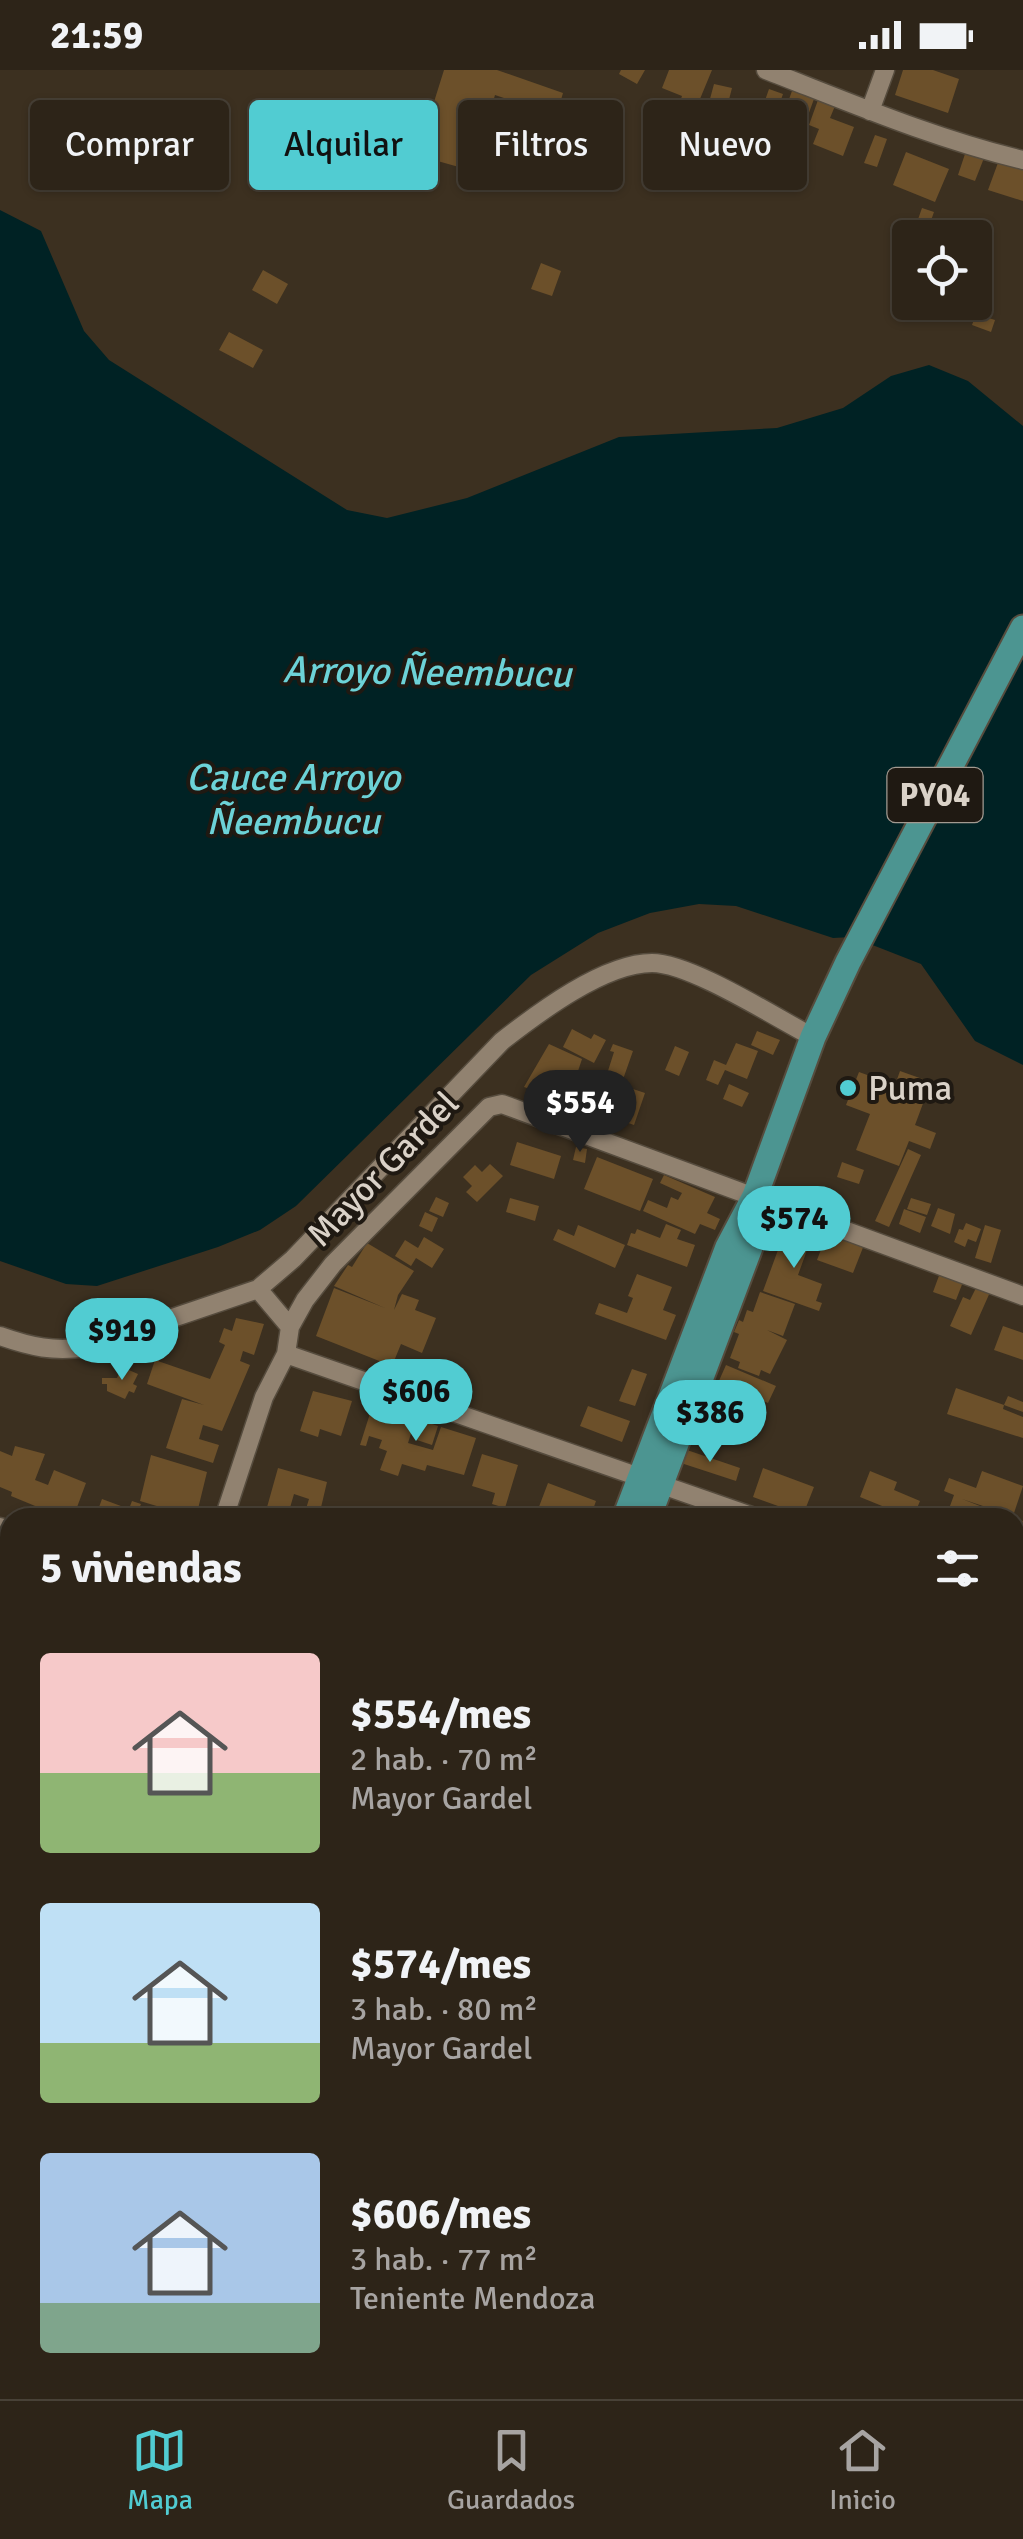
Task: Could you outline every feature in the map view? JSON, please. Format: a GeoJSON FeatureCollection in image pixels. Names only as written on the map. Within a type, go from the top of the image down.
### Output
{"type":"FeatureCollection","features":[{"type":"Feature","properties":{"kind":"main road","name":"PY04"},"geometry":{"type":"LineString","coordinates":[[649,1508],[651,1479],[728,1247],[755,1196],[814,1037],[848,962],[1023,628]]}},
{"type":"Feature","properties":{"kind":"main road","name":"PY04"},"geometry":{"type":"LineString","coordinates":[[632,1508],[651,1479]]}},
{"type":"Feature","properties":{"kind":"street"},"geometry":{"type":"LineString","coordinates":[[766,70],[981,150],[1023,160]]}},
{"type":"Feature","properties":{"kind":"street"},"geometry":{"type":"LineString","coordinates":[[870,111],[885,70]]}},
{"type":"Feature","properties":{"kind":"street"},"geometry":{"type":"LineString","coordinates":[[0,1336],[33,1348],[61,1351],[87,1347],[258,1289],[293,1259],[502,1041],[580,986],[631,967],[650,963],[694,975],[814,1037]]}},
{"type":"Feature","properties":{"kind":"street","name":"Mayor Gardel"},"geometry":{"type":"LineString","coordinates":[[286,1354],[290,1327],[333,1264],[489,1107],[502,1104],[1023,1296]]}},
{"type":"Feature","properties":{"kind":"street"},"geometry":{"type":"LineString","coordinates":[[258,1289],[290,1327]]}},
{"type":"Feature","properties":{"kind":"street"},"geometry":{"type":"LineString","coordinates":[[286,1354],[730,1508]]}},
{"type":"Feature","properties":{"kind":"street"},"geometry":{"type":"LineString","coordinates":[[217,1508],[257,1396],[286,1354]]}},
{"type":"Feature","properties":{"kind":"street"},"geometry":{"type":"LineString","coordinates":[[227,1508],[264,1398],[286,1354]]}},
{"type":"Feature","properties":{"kind":"water","name":"Cauce Arroyo Ñeembucu"},"geometry":{"type":"Polygon","coordinates":[[[0,210],[41,231],[84,331],[109,360],[347,510],[387,518],[467,498],[619,437],[777,428],[843,408],[891,376],[929,365],[968,381],[1023,426],[1023,1065],[975,1041],[921,964],[852,937],[833,938],[736,906],[699,904],[650,913],[598,933],[531,975],[296,1206],[260,1230],[97,1286],[66,1284],[0,1261],[0,210]]]}},
{"type":"Feature","properties":{"kind":"building"},"geometry":{"type":"Polygon","coordinates":[[[444,70],[497,70],[563,93],[561,100],[510,100],[495,95],[494,100],[458,100],[458,167],[438,161],[438,100],[435,100],[444,70]]]}},
{"type":"Feature","properties":{"kind":"building"},"geometry":{"type":"Polygon","coordinates":[[[621,70],[645,70],[637,84],[619,74],[621,70]]]}},
{"type":"Feature","properties":{"kind":"building"},"geometry":{"type":"Polygon","coordinates":[[[669,70],[712,70],[700,100],[681,100],[682,96],[662,88],[669,70]]]}},
{"type":"Feature","properties":{"kind":"building"},"geometry":{"type":"Polygon","coordinates":[[[903,70],[933,70],[959,79],[948,113],[895,95],[903,70]]]}},
{"type":"Feature","properties":{"kind":"building"},"geometry":{"type":"Polygon","coordinates":[[[714,84],[732,88],[729,100],[710,100],[714,84]]]}},
{"type":"Feature","properties":{"kind":"building"},"geometry":{"type":"Polygon","coordinates":[[[769,89],[783,94],[781,100],[765,100],[769,89]]]}},
{"type":"Feature","properties":{"kind":"building"},"geometry":{"type":"Polygon","coordinates":[[[792,91],[814,99],[807,118],[807,100],[789,100],[792,91]]]}},
{"type":"Feature","properties":{"kind":"building"},"geometry":{"type":"Polygon","coordinates":[[[818,100],[835,106],[830,118],[854,127],[843,156],[813,144],[819,129],[809,125],[818,100]]]}},
{"type":"Feature","properties":{"kind":"building"},"geometry":{"type":"Polygon","coordinates":[[[875,135],[887,139],[877,167],[864,163],[875,135]]]}},
{"type":"Feature","properties":{"kind":"building"},"geometry":{"type":"Polygon","coordinates":[[[966,151],[984,158],[975,181],[958,175],[966,151]]]}},
{"type":"Feature","properties":{"kind":"building"},"geometry":{"type":"Polygon","coordinates":[[[906,152],[949,169],[935,202],[893,185],[906,152]]]}},
{"type":"Feature","properties":{"kind":"building"},"geometry":{"type":"Polygon","coordinates":[[[999,160],[1023,169],[1023,201],[988,190],[999,160]]]}},
{"type":"Feature","properties":{"kind":"building"},"geometry":{"type":"Polygon","coordinates":[[[922,208],[934,212],[931,220],[918,220],[922,208]]]}},
{"type":"Feature","properties":{"kind":"building"},"geometry":{"type":"Polygon","coordinates":[[[541,263],[561,271],[552,296],[531,289],[541,263]]]}},
{"type":"Feature","properties":{"kind":"building"},"geometry":{"type":"Polygon","coordinates":[[[263,270],[288,284],[277,304],[252,290],[263,270]]]}},
{"type":"Feature","properties":{"kind":"building"},"geometry":{"type":"Polygon","coordinates":[[[974,320],[995,320],[991,332],[972,325],[974,320]]]}},
{"type":"Feature","properties":{"kind":"building"},"geometry":{"type":"Polygon","coordinates":[[[229,332],[263,350],[253,368],[219,350],[229,332]]]}},
{"type":"Feature","properties":{"kind":"building"},"geometry":{"type":"Polygon","coordinates":[[[572,1029],[591,1039],[594,1034],[606,1040],[594,1063],[563,1047],[572,1029]]]}},
{"type":"Feature","properties":{"kind":"building"},"geometry":{"type":"Polygon","coordinates":[[[757,1031],[780,1040],[773,1055],[751,1045],[757,1031]]]}},
{"type":"Feature","properties":{"kind":"building"},"geometry":{"type":"Polygon","coordinates":[[[736,1043],[758,1051],[747,1079],[725,1070],[718,1085],[706,1080],[714,1060],[726,1065],[736,1043]]]}},
{"type":"Feature","properties":{"kind":"building"},"geometry":{"type":"Polygon","coordinates":[[[549,1044],[582,1059],[577,1074],[597,1081],[600,1072],[607,1074],[613,1044],[633,1051],[621,1085],[645,1093],[634,1125],[524,1087],[549,1044]]]}},
{"type":"Feature","properties":{"kind":"building"},"geometry":{"type":"Polygon","coordinates":[[[675,1046],[689,1052],[679,1076],[665,1070],[675,1046]]]}},
{"type":"Feature","properties":{"kind":"building"},"geometry":{"type":"Polygon","coordinates":[[[900,1071],[931,1082],[915,1125],[936,1133],[930,1149],[909,1141],[899,1166],[856,1150],[870,1114],[846,1105],[859,1072],[895,1085],[900,1071]]]}},
{"type":"Feature","properties":{"kind":"building"},"geometry":{"type":"Polygon","coordinates":[[[729,1084],[749,1093],[742,1107],[723,1099],[729,1084]]]}},
{"type":"Feature","properties":{"kind":"building"},"geometry":{"type":"Polygon","coordinates":[[[517,1142],[561,1156],[554,1179],[510,1165],[517,1142]]]}},
{"type":"Feature","properties":{"kind":"building"},"geometry":{"type":"Polygon","coordinates":[[[576,1147],[587,1149],[585,1163],[573,1160],[576,1147]]]}},
{"type":"Feature","properties":{"kind":"building"},"geometry":{"type":"Polygon","coordinates":[[[908,1149],[921,1155],[889,1227],[875,1221],[908,1149]]]}},
{"type":"Feature","properties":{"kind":"building"},"geometry":{"type":"Polygon","coordinates":[[[597,1157],[653,1179],[640,1211],[584,1189],[597,1157]]]}},
{"type":"Feature","properties":{"kind":"building"},"geometry":{"type":"Polygon","coordinates":[[[842,1162],[864,1170],[859,1184],[837,1177],[842,1162]]]}},
{"type":"Feature","properties":{"kind":"building"},"geometry":{"type":"Polygon","coordinates":[[[490,1164],[503,1176],[477,1202],[466,1192],[472,1186],[463,1177],[475,1165],[482,1172],[490,1164]]]}},
{"type":"Feature","properties":{"kind":"building"},"geometry":{"type":"Polygon","coordinates":[[[664,1175],[715,1197],[707,1213],[720,1219],[715,1230],[700,1224],[695,1234],[643,1211],[648,1200],[667,1208],[671,1197],[678,1200],[682,1193],[660,1183],[664,1175]]]}},
{"type":"Feature","properties":{"kind":"building"},"geometry":{"type":"Polygon","coordinates":[[[436,1197],[449,1203],[443,1217],[429,1211],[436,1197]]]}},
{"type":"Feature","properties":{"kind":"building"},"geometry":{"type":"Polygon","coordinates":[[[510,1198],[539,1206],[535,1221],[506,1212],[510,1198]]]}},
{"type":"Feature","properties":{"kind":"building"},"geometry":{"type":"Polygon","coordinates":[[[911,1198],[931,1204],[927,1215],[907,1209],[911,1198]]]}},
{"type":"Feature","properties":{"kind":"building"},"geometry":{"type":"Polygon","coordinates":[[[938,1208],[955,1214],[950,1234],[931,1226],[938,1208]]]}},
{"type":"Feature","properties":{"kind":"building"},"geometry":{"type":"Polygon","coordinates":[[[904,1209],[926,1217],[920,1233],[899,1224],[904,1209]]]}},
{"type":"Feature","properties":{"kind":"building"},"geometry":{"type":"Polygon","coordinates":[[[425,1212],[438,1218],[432,1232],[419,1226],[425,1212]]]}},
{"type":"Feature","properties":{"kind":"building"},"geometry":{"type":"Polygon","coordinates":[[[798,1221],[815,1228],[798,1275],[822,1284],[816,1301],[822,1303],[819,1311],[763,1291],[782,1239],[790,1242],[798,1221]]]}},
{"type":"Feature","properties":{"kind":"building"},"geometry":{"type":"Polygon","coordinates":[[[966,1223],[981,1229],[976,1242],[968,1239],[965,1247],[954,1242],[966,1223]]]}},
{"type":"Feature","properties":{"kind":"building"},"geometry":{"type":"Polygon","coordinates":[[[666,1224],[681,1230],[677,1239],[695,1245],[687,1267],[627,1245],[637,1229],[660,1238],[666,1224]]]}},
{"type":"Feature","properties":{"kind":"building"},"geometry":{"type":"Polygon","coordinates":[[[578,1225],[625,1245],[615,1268],[553,1240],[558,1229],[574,1236],[578,1225]]]}},
{"type":"Feature","properties":{"kind":"building"},"geometry":{"type":"Polygon","coordinates":[[[985,1225],[1001,1230],[991,1263],[975,1258],[985,1225]]]}},
{"type":"Feature","properties":{"kind":"building"},"geometry":{"type":"Polygon","coordinates":[[[828,1231],[864,1245],[853,1273],[817,1260],[828,1231]]]}},
{"type":"Feature","properties":{"kind":"building"},"geometry":{"type":"Polygon","coordinates":[[[424,1237],[444,1249],[432,1268],[416,1258],[411,1266],[395,1256],[405,1240],[418,1248],[424,1237]]]}},
{"type":"Feature","properties":{"kind":"building"},"geometry":{"type":"Polygon","coordinates":[[[367,1243],[414,1271],[398,1295],[394,1310],[402,1294],[419,1300],[415,1310],[436,1318],[422,1353],[401,1344],[392,1366],[316,1336],[334,1288],[385,1308],[334,1286],[367,1243]]]}},
{"type":"Feature","properties":{"kind":"building"},"geometry":{"type":"Polygon","coordinates":[[[940,1273],[963,1282],[956,1300],[933,1292],[940,1273]]]}},
{"type":"Feature","properties":{"kind":"building"},"geometry":{"type":"Polygon","coordinates":[[[637,1274],[672,1287],[663,1310],[676,1315],[666,1340],[595,1314],[599,1303],[627,1313],[633,1298],[628,1296],[637,1274]]]}},
{"type":"Feature","properties":{"kind":"building"},"geometry":{"type":"Polygon","coordinates":[[[978,1284],[991,1290],[971,1335],[950,1326],[963,1297],[970,1300],[978,1284]]]}},
{"type":"Feature","properties":{"kind":"building"},"geometry":{"type":"Polygon","coordinates":[[[760,1292],[795,1304],[783,1336],[767,1330],[787,1340],[770,1374],[761,1370],[759,1376],[738,1368],[740,1362],[730,1358],[739,1334],[734,1332],[739,1320],[743,1322],[747,1310],[753,1312],[760,1292]]]}},
{"type":"Feature","properties":{"kind":"building"},"geometry":{"type":"Polygon","coordinates":[[[236,1318],[264,1324],[254,1355],[243,1351],[240,1361],[250,1365],[222,1431],[203,1425],[199,1439],[219,1445],[213,1463],[166,1448],[182,1399],[204,1405],[147,1384],[155,1360],[210,1379],[225,1345],[219,1342],[224,1328],[232,1331],[236,1318]]]}},
{"type":"Feature","properties":{"kind":"building"},"geometry":{"type":"Polygon","coordinates":[[[1003,1326],[1023,1333],[1023,1360],[994,1350],[1003,1326]]]}},
{"type":"Feature","properties":{"kind":"building"},"geometry":{"type":"Polygon","coordinates":[[[726,1365],[776,1386],[768,1403],[730,1387],[726,1398],[763,1413],[758,1424],[746,1419],[739,1437],[732,1435],[728,1445],[702,1435],[699,1442],[690,1438],[697,1421],[705,1424],[707,1418],[700,1415],[710,1380],[718,1383],[726,1365]],[[724,1410],[716,1428],[723,1431],[730,1413],[724,1410]]]}},
{"type":"Feature","properties":{"kind":"building"},"geometry":{"type":"Polygon","coordinates":[[[122,1367],[138,1374],[134,1393],[129,1391],[125,1399],[107,1391],[107,1384],[102,1384],[102,1378],[117,1378],[122,1367]]]}},
{"type":"Feature","properties":{"kind":"building"},"geometry":{"type":"Polygon","coordinates":[[[632,1369],[647,1374],[635,1406],[619,1401],[632,1369]]]}},
{"type":"Feature","properties":{"kind":"building"},"geometry":{"type":"Polygon","coordinates":[[[956,1388],[1004,1405],[1003,1409],[1023,1417],[1023,1438],[947,1414],[956,1388]]]}},
{"type":"Feature","properties":{"kind":"building"},"geometry":{"type":"Polygon","coordinates":[[[313,1391],[352,1401],[341,1436],[320,1429],[318,1437],[300,1431],[313,1391]]]}},
{"type":"Feature","properties":{"kind":"building"},"geometry":{"type":"Polygon","coordinates":[[[1008,1396],[1023,1402],[1023,1412],[1004,1405],[1008,1396]]]}},
{"type":"Feature","properties":{"kind":"building"},"geometry":{"type":"Polygon","coordinates":[[[373,1404],[416,1418],[408,1443],[433,1450],[441,1427],[476,1438],[464,1475],[427,1465],[425,1471],[402,1464],[398,1476],[380,1470],[387,1451],[379,1448],[382,1440],[369,1436],[366,1446],[360,1445],[373,1404]]]}},
{"type":"Feature","properties":{"kind":"building"},"geometry":{"type":"Polygon","coordinates":[[[588,1406],[630,1421],[622,1442],[580,1426],[588,1406]]]}},
{"type":"Feature","properties":{"kind":"building"},"geometry":{"type":"Polygon","coordinates":[[[420,1420],[438,1426],[432,1445],[414,1439],[420,1420]]]}},
{"type":"Feature","properties":{"kind":"building"},"geometry":{"type":"Polygon","coordinates":[[[15,1446],[45,1454],[35,1480],[48,1485],[54,1470],[86,1483],[77,1508],[40,1508],[11,1496],[12,1492],[0,1487],[0,1451],[12,1456],[15,1446]]]}},
{"type":"Feature","properties":{"kind":"building"},"geometry":{"type":"Polygon","coordinates":[[[684,1449],[740,1468],[736,1481],[684,1464],[684,1449]]]}},
{"type":"Feature","properties":{"kind":"building"},"geometry":{"type":"Polygon","coordinates":[[[482,1454],[518,1465],[505,1508],[492,1504],[495,1493],[472,1486],[482,1454]]]}},
{"type":"Feature","properties":{"kind":"building"},"geometry":{"type":"Polygon","coordinates":[[[151,1455],[207,1472],[198,1508],[163,1508],[140,1501],[151,1455]]]}},
{"type":"Feature","properties":{"kind":"building"},"geometry":{"type":"Polygon","coordinates":[[[278,1468],[327,1482],[321,1508],[306,1508],[309,1499],[294,1494],[290,1508],[267,1508],[278,1468]]]}},
{"type":"Feature","properties":{"kind":"building"},"geometry":{"type":"Polygon","coordinates":[[[763,1468],[814,1487],[806,1508],[784,1508],[753,1497],[763,1468]]]}},
{"type":"Feature","properties":{"kind":"building"},"geometry":{"type":"Polygon","coordinates":[[[870,1471],[897,1482],[894,1490],[920,1501],[917,1508],[887,1508],[860,1497],[870,1471]]]}},
{"type":"Feature","properties":{"kind":"building"},"geometry":{"type":"Polygon","coordinates":[[[982,1471],[1023,1486],[1016,1508],[989,1508],[962,1499],[985,1508],[956,1508],[950,1506],[954,1495],[944,1491],[949,1478],[976,1488],[982,1471]]]}},
{"type":"Feature","properties":{"kind":"building"},"geometry":{"type":"Polygon","coordinates":[[[548,1483],[596,1501],[594,1508],[539,1508],[548,1483]]]}},
{"type":"Feature","properties":{"kind":"building"},"geometry":{"type":"Polygon","coordinates":[[[102,1499],[126,1508],[99,1508],[102,1499]]]}},
{"type":"Feature","properties":{"kind":"place","name":"Puma"},"geometry":{"type":"Point","coordinates":[848,1088]}},
{"type":"Feature","properties":{"kind":"water label","name":"Arroyo Ñeembucu"},"geometry":{"type":"Point","coordinates":[427,672]}}]}
